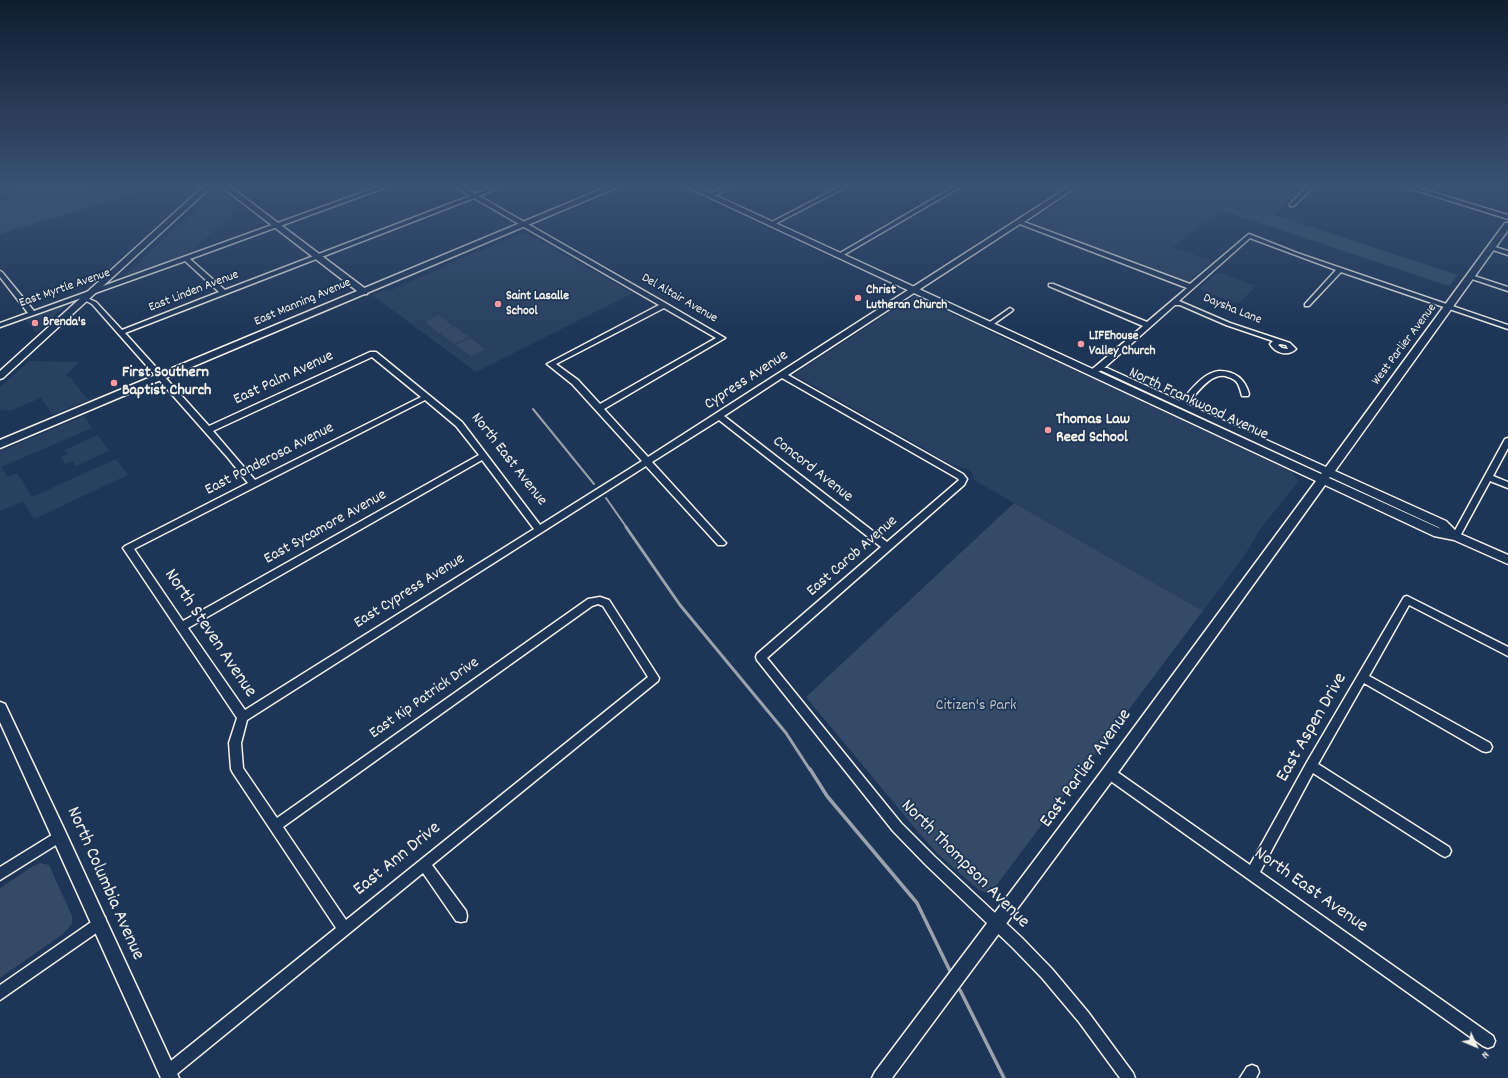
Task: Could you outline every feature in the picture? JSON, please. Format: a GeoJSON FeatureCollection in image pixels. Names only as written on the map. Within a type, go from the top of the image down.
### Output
{"type":"FeatureCollection","features":[{"type":"Feature","properties":{"kind":"main road"},"geometry":{"type":"LineString","coordinates":[[0,376],[154,236]]}},
{"type":"Feature","properties":{"kind":"main road","name":"East Manning Avenue"},"geometry":{"type":"LineString","coordinates":[[0,444],[498,236]]}},
{"type":"Feature","properties":{"kind":"street","name":"East Myrtle Avenue"},"geometry":{"type":"LineString","coordinates":[[0,325],[248,236]]}},
{"type":"Feature","properties":{"kind":"street"},"geometry":{"type":"LineString","coordinates":[[291,236],[364,292]]}},
{"type":"Feature","properties":{"kind":"street","name":"East Linden Avenue"},"geometry":{"type":"LineString","coordinates":[[120,333],[371,236]]}},
{"type":"Feature","properties":{"kind":"street","name":"Del Altair Avenue"},"geometry":{"type":"LineString","coordinates":[[545,236],[721,338],[599,408]]}},
{"type":"Feature","properties":{"kind":"street","name":"North Frankwood Avenue"},"geometry":{"type":"LineString","coordinates":[[803,236],[1324,476]]}},
{"type":"Feature","properties":{"kind":"street"},"geometry":{"type":"LineString","coordinates":[[841,254],[872,236]]}},
{"type":"Feature","properties":{"kind":"street","name":"Cypress Avenue"},"geometry":{"type":"LineString","coordinates":[[594,495],[998,236]]}},
{"type":"Feature","properties":{"kind":"street"},"geometry":{"type":"LineString","coordinates":[[1057,236],[1191,288]]}},
{"type":"Feature","properties":{"kind":"street"},"geometry":{"type":"LineString","coordinates":[[1095,370],[1147,325],[1175,304],[1249,236]]}},
{"type":"Feature","properties":{"kind":"street"},"geometry":{"type":"LineString","coordinates":[[1250,236],[1508,327]]}},
{"type":"Feature","properties":{"kind":"street","name":"West Parlier Avenue"},"geometry":{"type":"LineString","coordinates":[[1324,476],[1500,236]]}},
{"type":"Feature","properties":{"kind":"street"},"geometry":{"type":"LineString","coordinates":[[1492,248],[1508,253]]}},
{"type":"Feature","properties":{"kind":"street"},"geometry":{"type":"LineString","coordinates":[[187,258],[224,293]]}},
{"type":"Feature","properties":{"kind":"street"},"geometry":{"type":"LineString","coordinates":[[1307,305],[1340,269]]}},
{"type":"Feature","properties":{"kind":"street"},"geometry":{"type":"LineString","coordinates":[[0,273],[32,313]]}},
{"type":"Feature","properties":{"kind":"street"},"geometry":{"type":"LineString","coordinates":[[1471,277],[1508,289]]}},
{"type":"Feature","properties":{"kind":"street"},"geometry":{"type":"LineString","coordinates":[[1051,285],[1147,325]]}},
{"type":"Feature","properties":{"kind":"street"},"geometry":{"type":"LineString","coordinates":[[85,299],[94,303],[208,430],[254,485]]}},
{"type":"Feature","properties":{"kind":"street","name":"Daysha Lane"},"geometry":{"type":"LineString","coordinates":[[1181,303],[1228,324],[1291,345],[1291,350],[1283,351],[1259,339],[1220,327],[1175,304],[1181,303]]}},
{"type":"Feature","properties":{"kind":"street"},"geometry":{"type":"LineString","coordinates":[[665,305],[551,364],[576,382],[721,543]]}},
{"type":"Feature","properties":{"kind":"street"},"geometry":{"type":"LineString","coordinates":[[992,323],[1010,310]]}},
{"type":"Feature","properties":{"kind":"street","name":"Daysha Lane"},"geometry":{"type":"LineString","coordinates":[[1275,347],[1274,343],[1282,342]]}},
{"type":"Feature","properties":{"kind":"street","name":"North East Avenue"},"geometry":{"type":"LineString","coordinates":[[373,354],[459,424],[539,529]]}},
{"type":"Feature","properties":{"kind":"street","name":"East Palm Avenue"},"geometry":{"type":"LineString","coordinates":[[208,430],[373,354]]}},
{"type":"Feature","properties":{"kind":"street","name":"North Frankwood Avenue"},"geometry":{"type":"LineString","coordinates":[[1095,370],[1182,405],[1438,533],[1456,536],[1508,560]]}},
{"type":"Feature","properties":{"kind":"street"},"geometry":{"type":"LineString","coordinates":[[1182,405],[1211,376],[1218,373],[1228,374],[1238,379],[1243,385],[1246,394]]}},
{"type":"Feature","properties":{"kind":"street","name":"East Carob Avenue"},"geometry":{"type":"LineString","coordinates":[[761,657],[961,483],[963,479],[782,375]]}},
{"type":"Feature","properties":{"kind":"street","name":"East Ponderosa Avenue"},"geometry":{"type":"LineString","coordinates":[[128,548],[426,397]]}},
{"type":"Feature","properties":{"kind":"street","name":"Concord Avenue"},"geometry":{"type":"LineString","coordinates":[[719,416],[886,547]]}},
{"type":"Feature","properties":{"kind":"street"},"geometry":{"type":"LineString","coordinates":[[1456,536],[1508,442]]}},
{"type":"Feature","properties":{"kind":"street","name":"East Sycamore Avenue"},"geometry":{"type":"LineString","coordinates":[[182,626],[484,456]]}},
{"type":"Feature","properties":{"kind":"street","name":"East Parlier Avenue"},"geometry":{"type":"LineString","coordinates":[[880,1078],[1108,773],[1324,476]]}},
{"type":"Feature","properties":{"kind":"street"},"geometry":{"type":"LineString","coordinates":[[1488,477],[1508,485]]}},
{"type":"Feature","properties":{"kind":"street","name":"East Cypress Avenue"},"geometry":{"type":"LineString","coordinates":[[243,717],[594,495]]}},
{"type":"Feature","properties":{"kind":"street","name":"North Steven Avenue"},"geometry":{"type":"LineString","coordinates":[[128,548],[243,717],[234,743],[237,769],[344,929]]}},
{"type":"Feature","properties":{"kind":"street","name":"East Kip Patrick Drive"},"geometry":{"type":"LineString","coordinates":[[275,826],[595,600],[601,599],[606,603],[654,678]]}},
{"type":"Feature","properties":{"kind":"street","name":"East Aspen Drive"},"geometry":{"type":"LineString","coordinates":[[1252,874],[1311,766],[1407,600],[1508,652]]}},
{"type":"Feature","properties":{"kind":"street","name":"North Thompson Avenue"},"geometry":{"type":"LineString","coordinates":[[761,657],[897,828],[921,854],[1033,959],[1066,995],[1094,1030],[1128,1078]]}},
{"type":"Feature","properties":{"kind":"street"},"geometry":{"type":"LineString","coordinates":[[1362,676],[1486,747]]}},
{"type":"Feature","properties":{"kind":"street","name":"East Ann Drive"},"geometry":{"type":"LineString","coordinates":[[168,1076],[344,929],[654,678]]}},
{"type":"Feature","properties":{"kind":"street","name":"North Columbia Avenue"},"geometry":{"type":"LineString","coordinates":[[0,708],[100,922],[168,1076]]}},
{"type":"Feature","properties":{"kind":"street"},"geometry":{"type":"LineString","coordinates":[[1311,766],[1446,850]]}},
{"type":"Feature","properties":{"kind":"street","name":"North East Avenue"},"geometry":{"type":"LineString","coordinates":[[1108,773],[1488,1041]]}},
{"type":"Feature","properties":{"kind":"street"},"geometry":{"type":"LineString","coordinates":[[0,874],[60,836]]}},
{"type":"Feature","properties":{"kind":"street"},"geometry":{"type":"LineString","coordinates":[[424,864],[461,916]]}},
{"type":"Feature","properties":{"kind":"street"},"geometry":{"type":"LineString","coordinates":[[0,993],[100,922]]}},
{"type":"Feature","properties":{"kind":"shaded area"},"geometry":{"type":"Polygon","coordinates":[[[167,236],[208,236],[187,256],[133,275],[124,276],[167,236]]]}},
{"type":"Feature","properties":{"kind":"shaded area","name":"Saint Lasalle School"},"geometry":{"type":"Polygon","coordinates":[[[517,236],[531,236],[633,293],[476,372],[372,295],[386,289],[389,291],[446,266],[447,264],[517,236]]]}},
{"type":"Feature","properties":{"kind":"shaded area"},"geometry":{"type":"Polygon","coordinates":[[[1068,236],[1187,236],[1173,247],[1212,261],[1188,282],[1068,236]]]}},
{"type":"Feature","properties":{"kind":"shaded area"},"geometry":{"type":"Polygon","coordinates":[[[1218,272],[1256,286],[1238,304],[1199,289],[1218,272]]]}},
{"type":"Feature","properties":{"kind":"shaded area","name":"Thomas Law Reed School"},"geometry":{"type":"Polygon","coordinates":[[[915,296],[927,300],[934,306],[977,324],[986,330],[1020,346],[1032,349],[1291,471],[1298,482],[1261,528],[1244,556],[1203,611],[974,480],[972,473],[967,469],[951,464],[795,375],[915,296]]]}},
{"type":"Feature","properties":{"kind":"shaded area"},"geometry":{"type":"Polygon","coordinates":[[[63,306],[64,307],[36,333],[26,319],[63,306]]]}},
{"type":"Feature","properties":{"kind":"shaded area"},"geometry":{"type":"Polygon","coordinates":[[[29,361],[79,362],[65,376],[70,377],[88,400],[52,415],[41,398],[9,411],[0,410],[0,387],[29,361]]]}},
{"type":"Feature","properties":{"kind":"shaded area"},"geometry":{"type":"Polygon","coordinates":[[[84,416],[92,428],[1,467],[8,477],[17,473],[32,497],[116,459],[128,475],[34,519],[23,501],[0,511],[0,451],[84,416]]]}},
{"type":"Feature","properties":{"kind":"shaded area"},"geometry":{"type":"Polygon","coordinates":[[[98,435],[109,451],[76,466],[73,461],[65,464],[61,457],[68,454],[65,450],[98,435]]]}},
{"type":"Feature","properties":{"kind":"green space"},"geometry":{"type":"Polygon","coordinates":[[[1299,236],[1340,236],[1458,275],[1449,286],[1299,236]]]}},
{"type":"Feature","properties":{"kind":"green space"},"geometry":{"type":"Polygon","coordinates":[[[439,315],[453,326],[439,333],[425,322],[439,315]]]}},
{"type":"Feature","properties":{"kind":"green space"},"geometry":{"type":"Polygon","coordinates":[[[454,326],[469,337],[454,344],[440,333],[454,326]]]}},
{"type":"Feature","properties":{"kind":"green space"},"geometry":{"type":"Polygon","coordinates":[[[470,338],[485,349],[471,356],[455,345],[470,338]]]}},
{"type":"Feature","properties":{"kind":"green space","name":"Citizen's Park"},"geometry":{"type":"Polygon","coordinates":[[[1014,503],[1203,611],[992,891],[987,893],[979,890],[938,854],[806,697],[1014,503]]]}},
{"type":"Feature","properties":{"kind":"green space"},"geometry":{"type":"Polygon","coordinates":[[[40,863],[49,865],[72,916],[72,924],[63,934],[0,978],[0,888],[40,863]]]}},
{"type":"Feature","properties":{"kind":"waterway"},"geometry":{"type":"LineString","coordinates":[[533,409],[594,484]]}},
{"type":"Feature","properties":{"kind":"waterway"},"geometry":{"type":"LineString","coordinates":[[606,498],[627,528]]}},
{"type":"Feature","properties":{"kind":"waterway"},"geometry":{"type":"LineString","coordinates":[[626,527],[680,605],[786,733],[810,770]]}},
{"type":"Feature","properties":{"kind":"waterway"},"geometry":{"type":"LineString","coordinates":[[810,769],[827,796],[917,903],[950,971]]}},
{"type":"Feature","properties":{"kind":"waterway"},"geometry":{"type":"LineString","coordinates":[[960,990],[1004,1078]]}},
{"type":"Feature","properties":{"kind":"place","name":"Christ Lutheran Church"},"geometry":{"type":"Point","coordinates":[858,298]}},
{"type":"Feature","properties":{"kind":"place","name":"Saint Lasalle School"},"geometry":{"type":"Point","coordinates":[498,304]}},
{"type":"Feature","properties":{"kind":"place","name":"Brenda's"},"geometry":{"type":"Point","coordinates":[35,323]}},
{"type":"Feature","properties":{"kind":"place","name":"LIFEhouse Valley Church"},"geometry":{"type":"Point","coordinates":[1081,344]}},
{"type":"Feature","properties":{"kind":"place","name":"First Southern Baptist Church"},"geometry":{"type":"Point","coordinates":[114,383]}},
{"type":"Feature","properties":{"kind":"place","name":"Thomas Law Reed School"},"geometry":{"type":"Point","coordinates":[1048,430]}}]}
